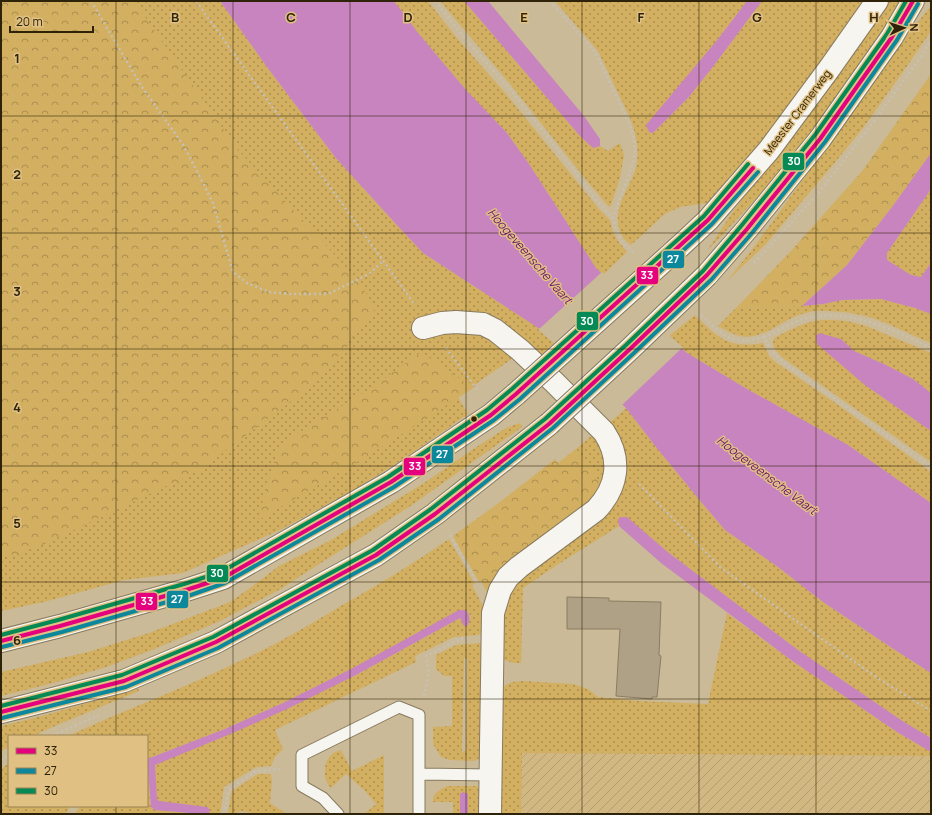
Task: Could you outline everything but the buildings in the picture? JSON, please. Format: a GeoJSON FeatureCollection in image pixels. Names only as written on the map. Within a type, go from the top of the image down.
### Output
{"type":"FeatureCollection","features":[{"type":"Feature","properties":{"kind":"main road","name":"Meester Cramerweg"},"geometry":{"type":"LineString","coordinates":[[1,641],[149,601],[223,578],[391,482],[491,415],[708,220],[769,150],[877,1]]}},
{"type":"Feature","properties":{"kind":"main road"},"geometry":{"type":"LineString","coordinates":[[1,712],[124,681],[216,642],[376,555],[435,514],[549,424],[707,275],[747,229],[820,139],[892,37],[913,1]]}},
{"type":"Feature","properties":{"kind":"main road"},"geometry":{"type":"LineString","coordinates":[[426,327],[442,323],[468,322],[483,324],[495,330],[554,382],[604,432],[610,441],[615,462],[615,472],[612,485],[603,503],[596,510],[519,567],[508,577],[500,590],[493,613],[490,814]]}},
{"type":"Feature","properties":{"kind":"lane"},"geometry":{"type":"LineString","coordinates":[[338,814],[323,798],[302,786],[302,755],[399,707],[419,715],[419,814]]}},
{"type":"Feature","properties":{"kind":"lane"},"geometry":{"type":"LineString","coordinates":[[420,774],[491,775]]}},
{"type":"Feature","properties":{"kind":"path"},"geometry":{"type":"LineString","coordinates":[[92,1],[142,87],[184,146],[213,203],[233,272],[247,283],[269,292],[289,294],[328,294],[369,274],[383,261]]}},
{"type":"Feature","properties":{"kind":"path"},"geometry":{"type":"LineString","coordinates":[[196,1],[383,261],[426,327],[482,397]]}},
{"type":"Feature","properties":{"kind":"path"},"geometry":{"type":"LineString","coordinates":[[550,1],[595,52],[633,134],[634,160],[613,218]]}},
{"type":"Feature","properties":{"kind":"path"},"geometry":{"type":"LineString","coordinates":[[752,265],[816,196],[872,124],[920,58],[931,40]]}},
{"type":"Feature","properties":{"kind":"path"},"geometry":{"type":"LineString","coordinates":[[764,337],[804,319],[844,316],[877,324],[931,348]]}},
{"type":"Feature","properties":{"kind":"path"},"geometry":{"type":"LineString","coordinates":[[615,462],[623,467],[721,568],[879,679],[931,711]]}},
{"type":"Feature","properties":{"kind":"path"},"geometry":{"type":"LineString","coordinates":[[450,534],[493,613]]}},
{"type":"Feature","properties":{"kind":"path"},"geometry":{"type":"LineString","coordinates":[[419,715],[429,673],[426,656],[460,639],[493,640]]}},
{"type":"Feature","properties":{"kind":"path"},"geometry":{"type":"LineString","coordinates":[[224,814],[229,790],[256,771],[302,768]]}},
{"type":"Feature","properties":{"kind":"shaded area"},"geometry":{"type":"Polygon","coordinates":[[[522,753],[931,756],[931,814],[521,814],[522,753]]]}},
{"type":"Feature","properties":{"kind":"green space"},"geometry":{"type":"Polygon","coordinates":[[[1,1],[220,1],[267,67],[335,157],[423,253],[543,331],[559,345],[541,360],[478,331],[516,356],[477,383],[473,388],[458,397],[468,414],[402,460],[350,492],[282,529],[183,573],[124,580],[44,602],[1,611],[1,1]]]}},
{"type":"Feature","properties":{"kind":"green space"},"geometry":{"type":"Polygon","coordinates":[[[1,1],[134,1],[238,150],[355,277],[376,308],[318,381],[200,470],[40,546],[1,558],[1,1]]]}},
{"type":"Feature","properties":{"kind":"green space"},"geometry":{"type":"Polygon","coordinates":[[[394,1],[428,1],[456,37],[506,94],[599,209],[610,220],[613,232],[627,252],[603,275],[596,268],[529,164],[507,133],[466,90],[419,34],[394,1]]]}},
{"type":"Feature","properties":{"kind":"green space"},"geometry":{"type":"Polygon","coordinates":[[[440,1],[464,1],[580,136],[593,148],[600,146],[608,151],[620,143],[624,155],[620,178],[609,207],[510,84],[440,1]]]}},
{"type":"Feature","properties":{"kind":"green space"},"geometry":{"type":"Polygon","coordinates":[[[555,1],[747,1],[718,39],[653,133],[689,97],[762,1],[864,1],[770,133],[707,203],[680,207],[665,214],[631,245],[622,236],[619,228],[618,212],[623,196],[636,167],[638,154],[634,130],[630,118],[598,51],[555,1]]]}},
{"type":"Feature","properties":{"kind":"green space"},"geometry":{"type":"Polygon","coordinates":[[[886,1],[905,1],[868,57],[785,168],[707,251],[730,216],[886,1]]]}},
{"type":"Feature","properties":{"kind":"green space"},"geometry":{"type":"Polygon","coordinates":[[[931,6],[931,31],[863,128],[765,245],[726,282],[776,217],[895,50],[931,6]]]}},
{"type":"Feature","properties":{"kind":"green space"},"geometry":{"type":"Polygon","coordinates":[[[931,74],[931,153],[847,265],[802,306],[736,308],[791,251],[863,170],[931,74]]]}},
{"type":"Feature","properties":{"kind":"green space"},"geometry":{"type":"Polygon","coordinates":[[[931,189],[931,263],[921,277],[911,275],[887,260],[887,253],[931,189]]]}},
{"type":"Feature","properties":{"kind":"green space"},"geometry":{"type":"Polygon","coordinates":[[[881,299],[931,314],[931,343],[869,317],[837,311],[804,313],[762,334],[748,337],[734,334],[718,326],[736,308],[802,306],[842,300],[881,299]]]}},
{"type":"Feature","properties":{"kind":"green space"},"geometry":{"type":"Polygon","coordinates":[[[695,315],[718,336],[725,340],[741,344],[763,343],[769,356],[774,361],[931,472],[931,503],[848,445],[747,389],[687,353],[668,337],[695,315]]]}},
{"type":"Feature","properties":{"kind":"green space"},"geometry":{"type":"Polygon","coordinates":[[[821,320],[847,321],[866,326],[931,353],[931,393],[913,379],[854,351],[841,339],[865,385],[931,431],[931,462],[783,358],[775,349],[773,344],[774,338],[803,324],[821,320]]]}},
{"type":"Feature","properties":{"kind":"green space"},"geometry":{"type":"Polygon","coordinates":[[[421,352],[473,388],[371,454],[257,521],[279,445],[374,386],[421,352]]]}},
{"type":"Feature","properties":{"kind":"green space"},"geometry":{"type":"Polygon","coordinates":[[[626,408],[656,447],[725,530],[778,567],[823,602],[931,673],[931,738],[904,722],[798,650],[669,553],[626,517],[618,520],[619,526],[523,588],[521,663],[513,663],[500,658],[502,608],[507,589],[602,513],[607,425],[626,408]]]}},
{"type":"Feature","properties":{"kind":"green space"},"geometry":{"type":"Polygon","coordinates":[[[520,423],[522,427],[412,505],[277,591],[218,622],[152,650],[106,667],[53,683],[1,696],[1,672],[88,652],[149,633],[230,602],[279,566],[331,540],[424,483],[506,428],[520,423]]]}},
{"type":"Feature","properties":{"kind":"green space"},"geometry":{"type":"Polygon","coordinates":[[[596,432],[608,465],[601,491],[576,449],[596,432]]]}},
{"type":"Feature","properties":{"kind":"green space"},"geometry":{"type":"Polygon","coordinates":[[[576,449],[588,463],[597,478],[601,491],[490,598],[481,581],[479,582],[453,536],[555,459],[558,463],[576,449]]]}},
{"type":"Feature","properties":{"kind":"green space"},"geometry":{"type":"Polygon","coordinates":[[[449,539],[475,584],[472,585],[486,612],[486,631],[479,635],[454,637],[415,656],[416,662],[275,730],[283,749],[275,757],[271,766],[256,767],[224,787],[220,814],[207,814],[209,813],[159,801],[157,799],[154,765],[354,676],[460,618],[467,626],[470,619],[469,612],[283,703],[225,729],[148,759],[148,735],[70,735],[219,671],[266,648],[304,628],[423,557],[449,539]]]}},
{"type":"Feature","properties":{"kind":"green space"},"geometry":{"type":"Polygon","coordinates":[[[727,613],[791,660],[897,732],[931,752],[931,756],[522,753],[521,814],[497,814],[499,689],[512,682],[522,681],[573,684],[588,689],[598,697],[637,701],[708,704],[727,613]]]}},
{"type":"Feature","properties":{"kind":"green space"},"geometry":{"type":"Polygon","coordinates":[[[480,643],[486,647],[483,757],[474,761],[450,760],[441,757],[433,744],[433,727],[452,726],[452,676],[444,676],[436,669],[436,655],[456,645],[480,643]],[[464,658],[463,752],[466,750],[466,658],[464,658]]]}},
{"type":"Feature","properties":{"kind":"green space"},"geometry":{"type":"Polygon","coordinates":[[[137,686],[139,691],[35,735],[8,735],[8,748],[1,751],[1,726],[91,702],[137,686]]]}},
{"type":"Feature","properties":{"kind":"green space"},"geometry":{"type":"Polygon","coordinates":[[[341,750],[352,771],[384,755],[384,814],[364,814],[376,804],[365,791],[346,774],[331,788],[328,785],[325,776],[326,762],[333,753],[341,750]]]}},
{"type":"Feature","properties":{"kind":"green space"},"geometry":{"type":"Polygon","coordinates":[[[8,764],[8,807],[70,807],[66,814],[1,814],[1,769],[8,764]]]}},
{"type":"Feature","properties":{"kind":"green space"},"geometry":{"type":"Polygon","coordinates":[[[148,771],[151,807],[155,810],[202,814],[75,814],[79,807],[148,807],[148,771]]]}},
{"type":"Feature","properties":{"kind":"green space"},"geometry":{"type":"Polygon","coordinates":[[[258,774],[271,775],[272,781],[270,803],[287,814],[256,814],[242,811],[234,814],[228,814],[233,790],[258,774]]]}},
{"type":"Feature","properties":{"kind":"green space"},"geometry":{"type":"Polygon","coordinates":[[[447,786],[476,786],[481,789],[483,814],[468,814],[468,794],[460,794],[460,814],[453,814],[453,802],[433,802],[435,794],[447,786]]]}},
{"type":"Feature","properties":{"kind":"water","name":"Hoogeveensche Vaart"},"geometry":{"type":"Polygon","coordinates":[[[220,1],[394,1],[419,34],[466,90],[507,133],[529,164],[596,268],[668,337],[687,353],[747,389],[848,445],[931,503],[931,673],[823,602],[778,567],[725,530],[656,447],[626,408],[543,331],[423,253],[335,157],[267,67],[220,1]]]}},
{"type":"Feature","properties":{"kind":"water"},"geometry":{"type":"Polygon","coordinates":[[[464,1],[488,1],[584,116],[600,139],[600,146],[593,148],[580,136],[464,1]]]}},
{"type":"Feature","properties":{"kind":"water"},"geometry":{"type":"Polygon","coordinates":[[[747,1],[762,1],[689,97],[653,133],[649,132],[646,125],[718,39],[747,1]]]}},
{"type":"Feature","properties":{"kind":"water"},"geometry":{"type":"Polygon","coordinates":[[[931,153],[931,189],[887,253],[887,260],[911,275],[921,277],[931,263],[931,314],[881,299],[842,300],[802,306],[847,265],[931,153]]]}},
{"type":"Feature","properties":{"kind":"water"},"geometry":{"type":"Polygon","coordinates":[[[819,333],[841,339],[854,351],[913,379],[931,393],[931,431],[865,385],[817,344],[816,336],[819,333]]]}},
{"type":"Feature","properties":{"kind":"water"},"geometry":{"type":"Polygon","coordinates":[[[620,517],[627,517],[669,553],[798,650],[904,722],[931,738],[931,752],[897,732],[791,660],[661,563],[619,526],[618,520],[620,517]]]}},
{"type":"Feature","properties":{"kind":"water"},"geometry":{"type":"Polygon","coordinates":[[[459,610],[465,610],[469,615],[467,626],[464,626],[460,618],[354,676],[287,709],[155,765],[157,799],[159,801],[207,807],[210,810],[209,813],[202,814],[155,810],[151,807],[148,759],[225,729],[283,703],[351,669],[459,610]]]}},
{"type":"Feature","properties":{"kind":"water"},"geometry":{"type":"Polygon","coordinates":[[[463,792],[468,794],[468,814],[460,814],[460,794],[463,792]]]}},
{"type":"Feature","properties":{"kind":"pier"},"geometry":{"type":"Polygon","coordinates":[[[602,272],[683,347],[621,406],[538,330],[602,272]]]}},
{"type":"Feature","properties":{"kind":"transit line","name":"30"},"geometry":{"type":"LineString","coordinates":[[1,706],[122,675],[213,637],[373,550],[431,509],[545,419],[626,345],[703,271],[815,135],[887,34],[906,1]]}},
{"type":"Feature","properties":{"kind":"transit line","name":"33"},"geometry":{"type":"LineString","coordinates":[[1,712],[124,681],[216,642],[376,555],[435,514],[549,424],[707,275],[747,229],[820,139],[892,37],[913,1]]}},
{"type":"Feature","properties":{"kind":"transit line","name":"27"},"geometry":{"type":"LineString","coordinates":[[2,718],[126,687],[218,648],[379,560],[439,519],[553,428],[712,279],[752,233],[825,142],[897,40],[918,4]]}},
{"type":"Feature","properties":{"kind":"transit line","name":"30"},"geometry":{"type":"LineString","coordinates":[[1,635],[184,584],[221,572],[388,477],[487,410],[512,389],[704,216],[748,164]]}},
{"type":"Feature","properties":{"kind":"transit line","name":"33"},"geometry":{"type":"LineString","coordinates":[[1,641],[60,626],[223,578],[391,482],[491,415],[516,394],[708,220],[753,168]]}},
{"type":"Feature","properties":{"kind":"transit line","name":"27"},"geometry":{"type":"LineString","coordinates":[[2,647],[62,632],[188,596],[225,583],[394,487],[494,420],[520,399],[712,224],[758,172]]}}]}
